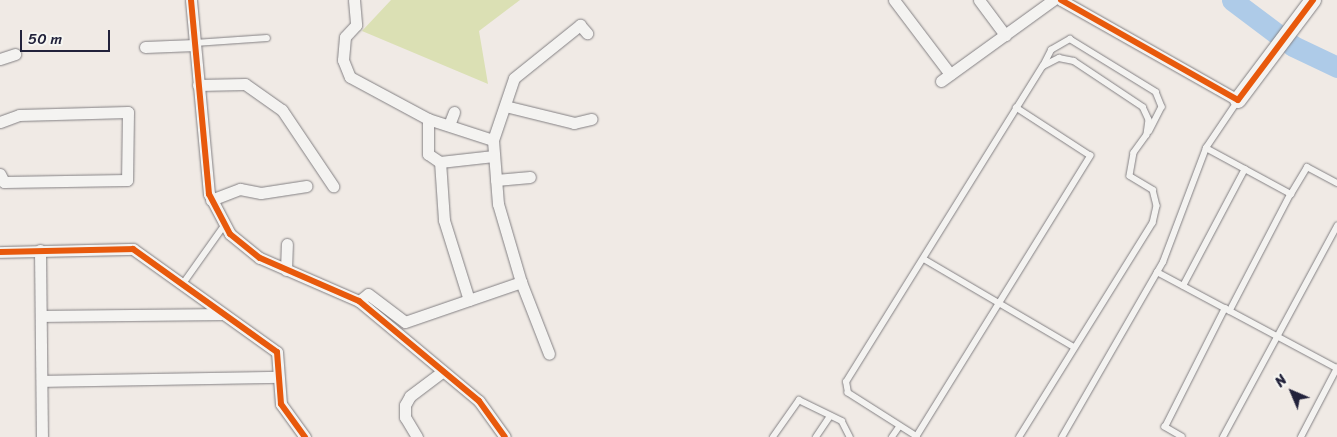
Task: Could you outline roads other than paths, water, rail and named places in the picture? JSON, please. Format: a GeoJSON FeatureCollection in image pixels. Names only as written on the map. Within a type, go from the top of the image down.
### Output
{"type":"FeatureCollection","features":[{"type":"Feature","properties":{"kind":"street"},"geometry":{"type":"LineString","coordinates":[[191,0],[198,86],[211,200],[224,226],[241,246],[286,270],[358,301],[479,400],[505,437]]}},
{"type":"Feature","properties":{"kind":"street"},"geometry":{"type":"LineString","coordinates":[[354,0],[356,25],[344,37],[343,60],[350,77],[371,82],[428,119],[493,140]]}},
{"type":"Feature","properties":{"kind":"street"},"geometry":{"type":"LineString","coordinates":[[894,0],[946,78],[1053,0]]}},
{"type":"Feature","properties":{"kind":"street"},"geometry":{"type":"LineString","coordinates":[[979,0],[1005,35]]}},
{"type":"Feature","properties":{"kind":"street"},"geometry":{"type":"LineString","coordinates":[[1061,0],[1242,95],[1313,0]]}},
{"type":"Feature","properties":{"kind":"street"},"geometry":{"type":"LineString","coordinates":[[549,354],[540,345],[498,204],[493,140],[514,78],[580,24],[587,32]]}},
{"type":"Feature","properties":{"kind":"street"},"geometry":{"type":"LineString","coordinates":[[145,47],[195,44]]}},
{"type":"Feature","properties":{"kind":"street"},"geometry":{"type":"LineString","coordinates":[[0,59],[16,54]]}},
{"type":"Feature","properties":{"kind":"street"},"geometry":{"type":"LineString","coordinates":[[198,86],[245,84],[282,110],[333,186]]}},
{"type":"Feature","properties":{"kind":"street"},"geometry":{"type":"LineString","coordinates":[[505,106],[574,123],[592,119]]}},
{"type":"Feature","properties":{"kind":"street"},"geometry":{"type":"LineString","coordinates":[[0,122],[20,115],[128,112],[127,180],[1,179]]}},
{"type":"Feature","properties":{"kind":"street"},"geometry":{"type":"LineString","coordinates":[[448,126],[454,112]]}},
{"type":"Feature","properties":{"kind":"street"},"geometry":{"type":"LineString","coordinates":[[428,119],[428,154],[440,162],[494,156]]}},
{"type":"Feature","properties":{"kind":"street"},"geometry":{"type":"LineString","coordinates":[[440,162],[444,220],[469,300]]}},
{"type":"Feature","properties":{"kind":"street"},"geometry":{"type":"LineString","coordinates":[[496,180],[530,177]]}},
{"type":"Feature","properties":{"kind":"street"},"geometry":{"type":"LineString","coordinates":[[211,200],[240,189],[261,193],[306,186]]}},
{"type":"Feature","properties":{"kind":"street"},"geometry":{"type":"LineString","coordinates":[[286,270],[287,244]]}},
{"type":"Feature","properties":{"kind":"street"},"geometry":{"type":"LineString","coordinates":[[0,252],[134,249],[220,314],[278,352],[277,377],[281,404],[305,437]]}},
{"type":"Feature","properties":{"kind":"street"},"geometry":{"type":"LineString","coordinates":[[40,250],[42,437]]}},
{"type":"Feature","properties":{"kind":"street"},"geometry":{"type":"LineString","coordinates":[[358,301],[368,294],[405,322],[521,282]]}},
{"type":"Feature","properties":{"kind":"street"},"geometry":{"type":"LineString","coordinates":[[42,316],[220,314]]}},
{"type":"Feature","properties":{"kind":"street"},"geometry":{"type":"LineString","coordinates":[[417,437],[406,417],[405,405],[410,396],[444,371]]}},
{"type":"Feature","properties":{"kind":"street"},"geometry":{"type":"LineString","coordinates":[[42,382],[277,377]]}},
{"type":"Feature","properties":{"kind":"lane"},"geometry":{"type":"LineString","coordinates":[[195,44],[267,38]]}},
{"type":"Feature","properties":{"kind":"lane"},"geometry":{"type":"LineString","coordinates":[[1016,108],[1090,156],[916,437],[848,393],[846,382],[924,259],[1016,108],[1043,66],[1052,50],[1070,39],[1156,92],[1162,107],[1147,135],[1134,153],[1130,176],[1153,190],[1157,206],[1153,223],[1020,437]]}},
{"type":"Feature","properties":{"kind":"lane"},"geometry":{"type":"LineString","coordinates":[[1043,66],[1059,58],[1074,61],[1134,100],[1150,120],[1147,135]]}},
{"type":"Feature","properties":{"kind":"lane"},"geometry":{"type":"LineString","coordinates":[[1062,437],[1157,272],[1206,148],[1242,95]]}},
{"type":"Feature","properties":{"kind":"lane"},"geometry":{"type":"LineString","coordinates":[[1206,148],[1291,194]]}},
{"type":"Feature","properties":{"kind":"lane"},"geometry":{"type":"LineString","coordinates":[[1182,437],[1165,427],[1307,167],[1337,184]]}},
{"type":"Feature","properties":{"kind":"lane"},"geometry":{"type":"LineString","coordinates":[[1183,286],[1245,169]]}},
{"type":"Feature","properties":{"kind":"lane"},"geometry":{"type":"LineString","coordinates":[[182,285],[224,226]]}},
{"type":"Feature","properties":{"kind":"lane"},"geometry":{"type":"LineString","coordinates":[[1223,437],[1337,226]]}},
{"type":"Feature","properties":{"kind":"lane"},"geometry":{"type":"LineString","coordinates":[[924,259],[1074,348]]}},
{"type":"Feature","properties":{"kind":"lane"},"geometry":{"type":"LineString","coordinates":[[1157,272],[1337,368],[1301,437]]}},
{"type":"Feature","properties":{"kind":"lane"},"geometry":{"type":"LineString","coordinates":[[773,437],[798,400],[842,422],[850,437]]}},
{"type":"Feature","properties":{"kind":"lane"},"geometry":{"type":"LineString","coordinates":[[816,437],[830,416]]}},
{"type":"Feature","properties":{"kind":"lane"},"geometry":{"type":"LineString","coordinates":[[892,437],[899,427]]}},
{"type":"Feature","properties":{"kind":"waterway"},"geometry":{"type":"LineString","coordinates":[[1232,0],[1293,46],[1337,67]]}}]}
